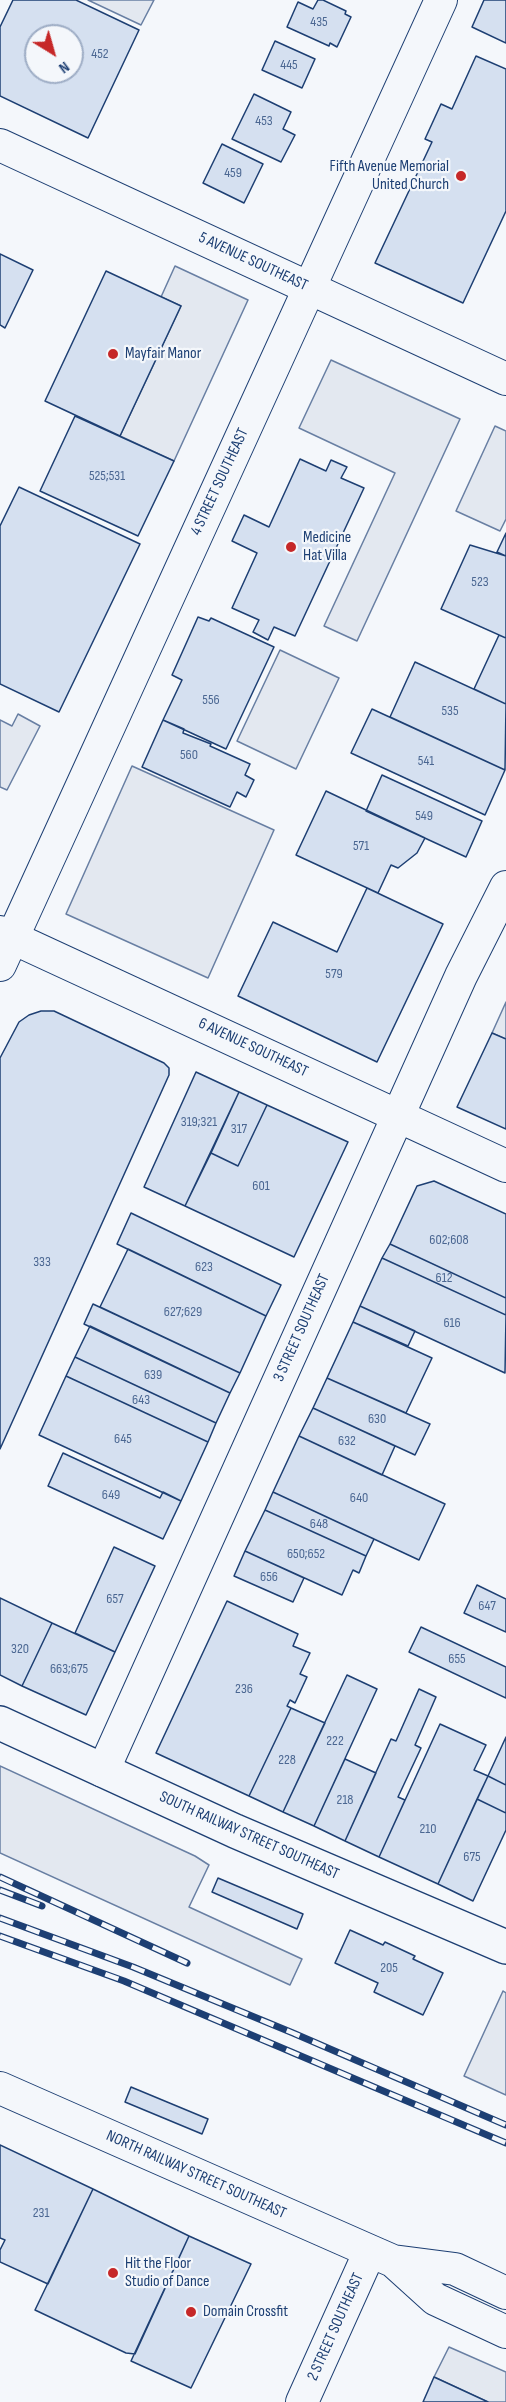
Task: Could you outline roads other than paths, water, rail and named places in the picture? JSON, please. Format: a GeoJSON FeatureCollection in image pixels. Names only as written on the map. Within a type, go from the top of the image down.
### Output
{"type":"FeatureCollection","features":[{"type":"Feature","properties":{"kind":"main road","name":"SOUTH RAILWAY STREET SOUTHEAST"},"geometry":{"type":"LineString","coordinates":[[0,1723],[235,1831],[504,1943]]}},
{"type":"Feature","properties":{"kind":"street","name":"4 STREET SOUTHEAST"},"geometry":{"type":"LineString","coordinates":[[4,945],[441,0]]}},
{"type":"Feature","properties":{"kind":"street","name":"5 AVENUE SOUTHEAST"},"geometry":{"type":"LineString","coordinates":[[0,145],[506,379]]}},
{"type":"Feature","properties":{"kind":"street","name":"3 STREET SOUTHEAST"},"geometry":{"type":"LineString","coordinates":[[103,1771],[460,976],[506,887]]}},
{"type":"Feature","properties":{"kind":"street","name":"6 AVENUE SOUTHEAST"},"geometry":{"type":"LineString","coordinates":[[4,945],[398,1116],[506,1166]]}},
{"type":"Feature","properties":{"kind":"street","name":"NORTH RAILWAY STREET SOUTHEAST"},"geometry":{"type":"LineString","coordinates":[[0,2088],[381,2256],[455,2269],[506,2293]]}},
{"type":"Feature","properties":{"kind":"street","name":"NORTH RAILWAY STREET SOUTHEAST"},"geometry":{"type":"LineString","coordinates":[[381,2256],[435,2299],[506,2332]]}},
{"type":"Feature","properties":{"kind":"street","name":"2 STREET SOUTHEAST"},"geometry":{"type":"LineString","coordinates":[[302,2402],[381,2256]]}},
{"type":"Feature","properties":{"kind":"railway"},"geometry":{"type":"LineString","coordinates":[[0,1877],[187,1963]]}},
{"type":"Feature","properties":{"kind":"railway"},"geometry":{"type":"LineString","coordinates":[[0,1890],[42,1906]]}},
{"type":"Feature","properties":{"kind":"railway"},"geometry":{"type":"LineString","coordinates":[[0,1918],[133,1967],[506,2125]]}},
{"type":"Feature","properties":{"kind":"railway"},"geometry":{"type":"LineString","coordinates":[[0,1936],[124,1981],[506,2143]]}},
{"type":"Feature","properties":{"kind":"place","name":"Fifth Avenue Memorial United Church"},"geometry":{"type":"Point","coordinates":[461,176]}},
{"type":"Feature","properties":{"kind":"place","name":"Mayfair Manor"},"geometry":{"type":"Point","coordinates":[113,354]}},
{"type":"Feature","properties":{"kind":"place","name":"Medicine Hat Villa"},"geometry":{"type":"Point","coordinates":[291,547]}},
{"type":"Feature","properties":{"kind":"place","name":"Hit the Floor Studio of Dance"},"geometry":{"type":"Point","coordinates":[113,2273]}},
{"type":"Feature","properties":{"kind":"place","name":"Domain Crossfit"},"geometry":{"type":"Point","coordinates":[191,2312]}}]}
